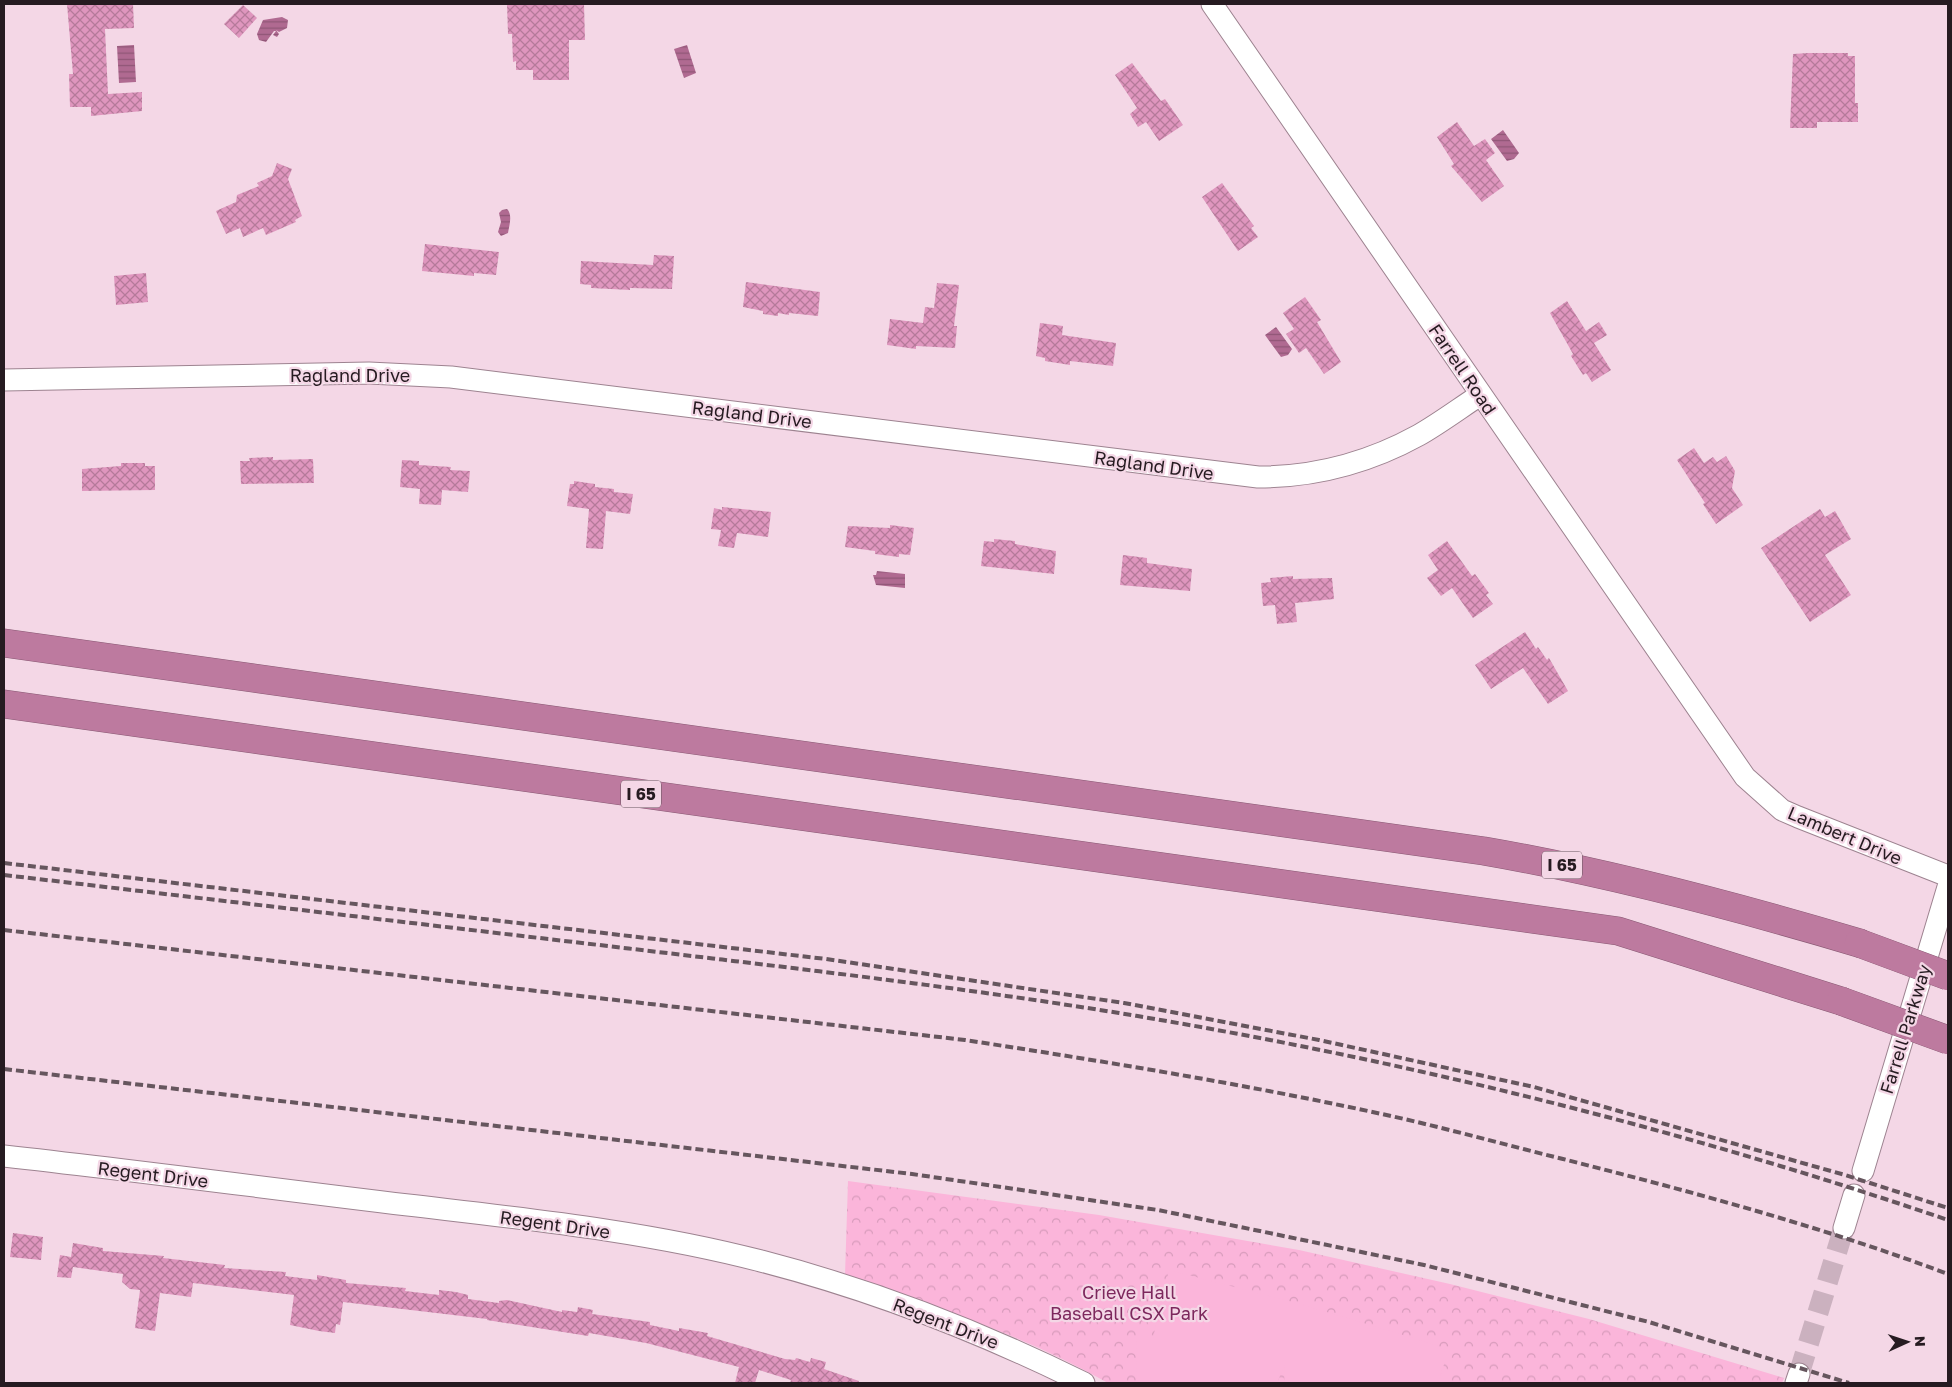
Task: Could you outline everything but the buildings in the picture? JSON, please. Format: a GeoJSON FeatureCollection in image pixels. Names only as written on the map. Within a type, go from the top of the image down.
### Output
{"type":"FeatureCollection","features":[{"type":"Feature","properties":{"kind":"highway","name":"I 65"},"geometry":{"type":"LineString","coordinates":[[4,643],[1475,850],[1557,864],[1675,891],[1859,943],[1948,976]]}},
{"type":"Feature","properties":{"kind":"highway","name":"I 65"},"geometry":{"type":"LineString","coordinates":[[4,704],[1618,932],[1841,1001],[1948,1040]]}},
{"type":"Feature","properties":{"kind":"street","name":"Farrell Road"},"geometry":{"type":"LineString","coordinates":[[1212,4],[1480,395],[1583,540],[1713,734]]}},
{"type":"Feature","properties":{"kind":"street","name":"Ragland Drive"},"geometry":{"type":"LineString","coordinates":[[4,380],[352,373],[442,376],[1258,477],[1311,473],[1362,460],[1421,434],[1480,395]]}},
{"type":"Feature","properties":{"kind":"street","name":"Lambert Drive"},"geometry":{"type":"LineString","coordinates":[[1713,734],[1745,777],[1782,810],[1816,826],[1948,876]]}},
{"type":"Feature","properties":{"kind":"street","name":"Farrell Parkway"},"geometry":{"type":"LineString","coordinates":[[1863,1172],[1948,887]]}},
{"type":"Feature","properties":{"kind":"street","name":"Regent Drive"},"geometry":{"type":"LineString","coordinates":[[4,1156],[499,1216],[621,1234],[722,1252],[786,1268],[869,1293],[996,1342],[1084,1383]]}},
{"type":"Feature","properties":{"kind":"street"},"geometry":{"type":"LineString","coordinates":[[1844,1228],[1854,1194]]}},
{"type":"Feature","properties":{"kind":"green space","name":"Crieve Hall Baseball CSX Park"},"geometry":{"type":"Polygon","coordinates":[[[848,1181],[1099,1215],[1299,1250],[1450,1284],[1589,1319],[1784,1378],[1782,1383],[1108,1383],[1077,1366],[1012,1336],[946,1310],[845,1275],[848,1181]]]}},
{"type":"Feature","properties":{"kind":"green space"},"geometry":{"type":"Polygon","coordinates":[[[1169,1270],[1300,1304],[1436,1345],[1443,1349],[1447,1355],[1438,1383],[1284,1383],[1285,1364],[1277,1383],[1137,1382],[1136,1338],[1153,1338],[1169,1270]]]}},
{"type":"Feature","properties":{"kind":"shaded area"},"geometry":{"type":"Polygon","coordinates":[[[282,17],[288,20],[287,28],[279,32],[276,30],[279,34],[277,37],[273,35],[276,31],[274,31],[266,42],[259,40],[257,34],[263,20],[282,17]]]}},
{"type":"Feature","properties":{"kind":"shaded area"},"geometry":{"type":"Polygon","coordinates":[[[134,45],[136,82],[119,83],[117,46],[134,45]]]}},
{"type":"Feature","properties":{"kind":"shaded area"},"geometry":{"type":"Polygon","coordinates":[[[687,45],[696,73],[684,78],[674,49],[687,45]]]}},
{"type":"Feature","properties":{"kind":"shaded area"},"geometry":{"type":"Polygon","coordinates":[[[1503,130],[1519,153],[1514,159],[1507,161],[1491,139],[1503,130]]]}},
{"type":"Feature","properties":{"kind":"shaded area"},"geometry":{"type":"Polygon","coordinates":[[[507,209],[510,217],[508,233],[501,236],[498,232],[501,222],[499,213],[507,209]]]}},
{"type":"Feature","properties":{"kind":"shaded area"},"geometry":{"type":"Polygon","coordinates":[[[1276,327],[1292,349],[1288,355],[1281,357],[1265,335],[1276,327]]]}},
{"type":"Feature","properties":{"kind":"shaded area"},"geometry":{"type":"Polygon","coordinates":[[[877,571],[905,574],[905,588],[876,585],[873,575],[876,575],[877,571]]]}},
{"type":"Feature","properties":{"kind":"tunnel"},"geometry":{"type":"LineString","coordinates":[[1799,1374],[1844,1228]]}},
{"type":"Feature","properties":{"kind":"railway"},"geometry":{"type":"LineString","coordinates":[[4,863],[826,959],[1124,1003],[1319,1040],[1534,1087],[1845,1175],[1948,1208]]}},
{"type":"Feature","properties":{"kind":"railway"},"geometry":{"type":"LineString","coordinates":[[4,875],[868,977],[1056,1003],[1224,1031],[1434,1074],[1642,1126],[1745,1155],[1948,1220]]}},
{"type":"Feature","properties":{"kind":"railway"},"geometry":{"type":"LineString","coordinates":[[4,930],[965,1040],[1179,1075],[1391,1116],[1612,1171],[1806,1226],[1948,1274]]}},
{"type":"Feature","properties":{"kind":"railway"},"geometry":{"type":"LineString","coordinates":[[4,1069],[912,1174],[1158,1210],[1424,1265],[1649,1322],[1849,1383]]}}]}
